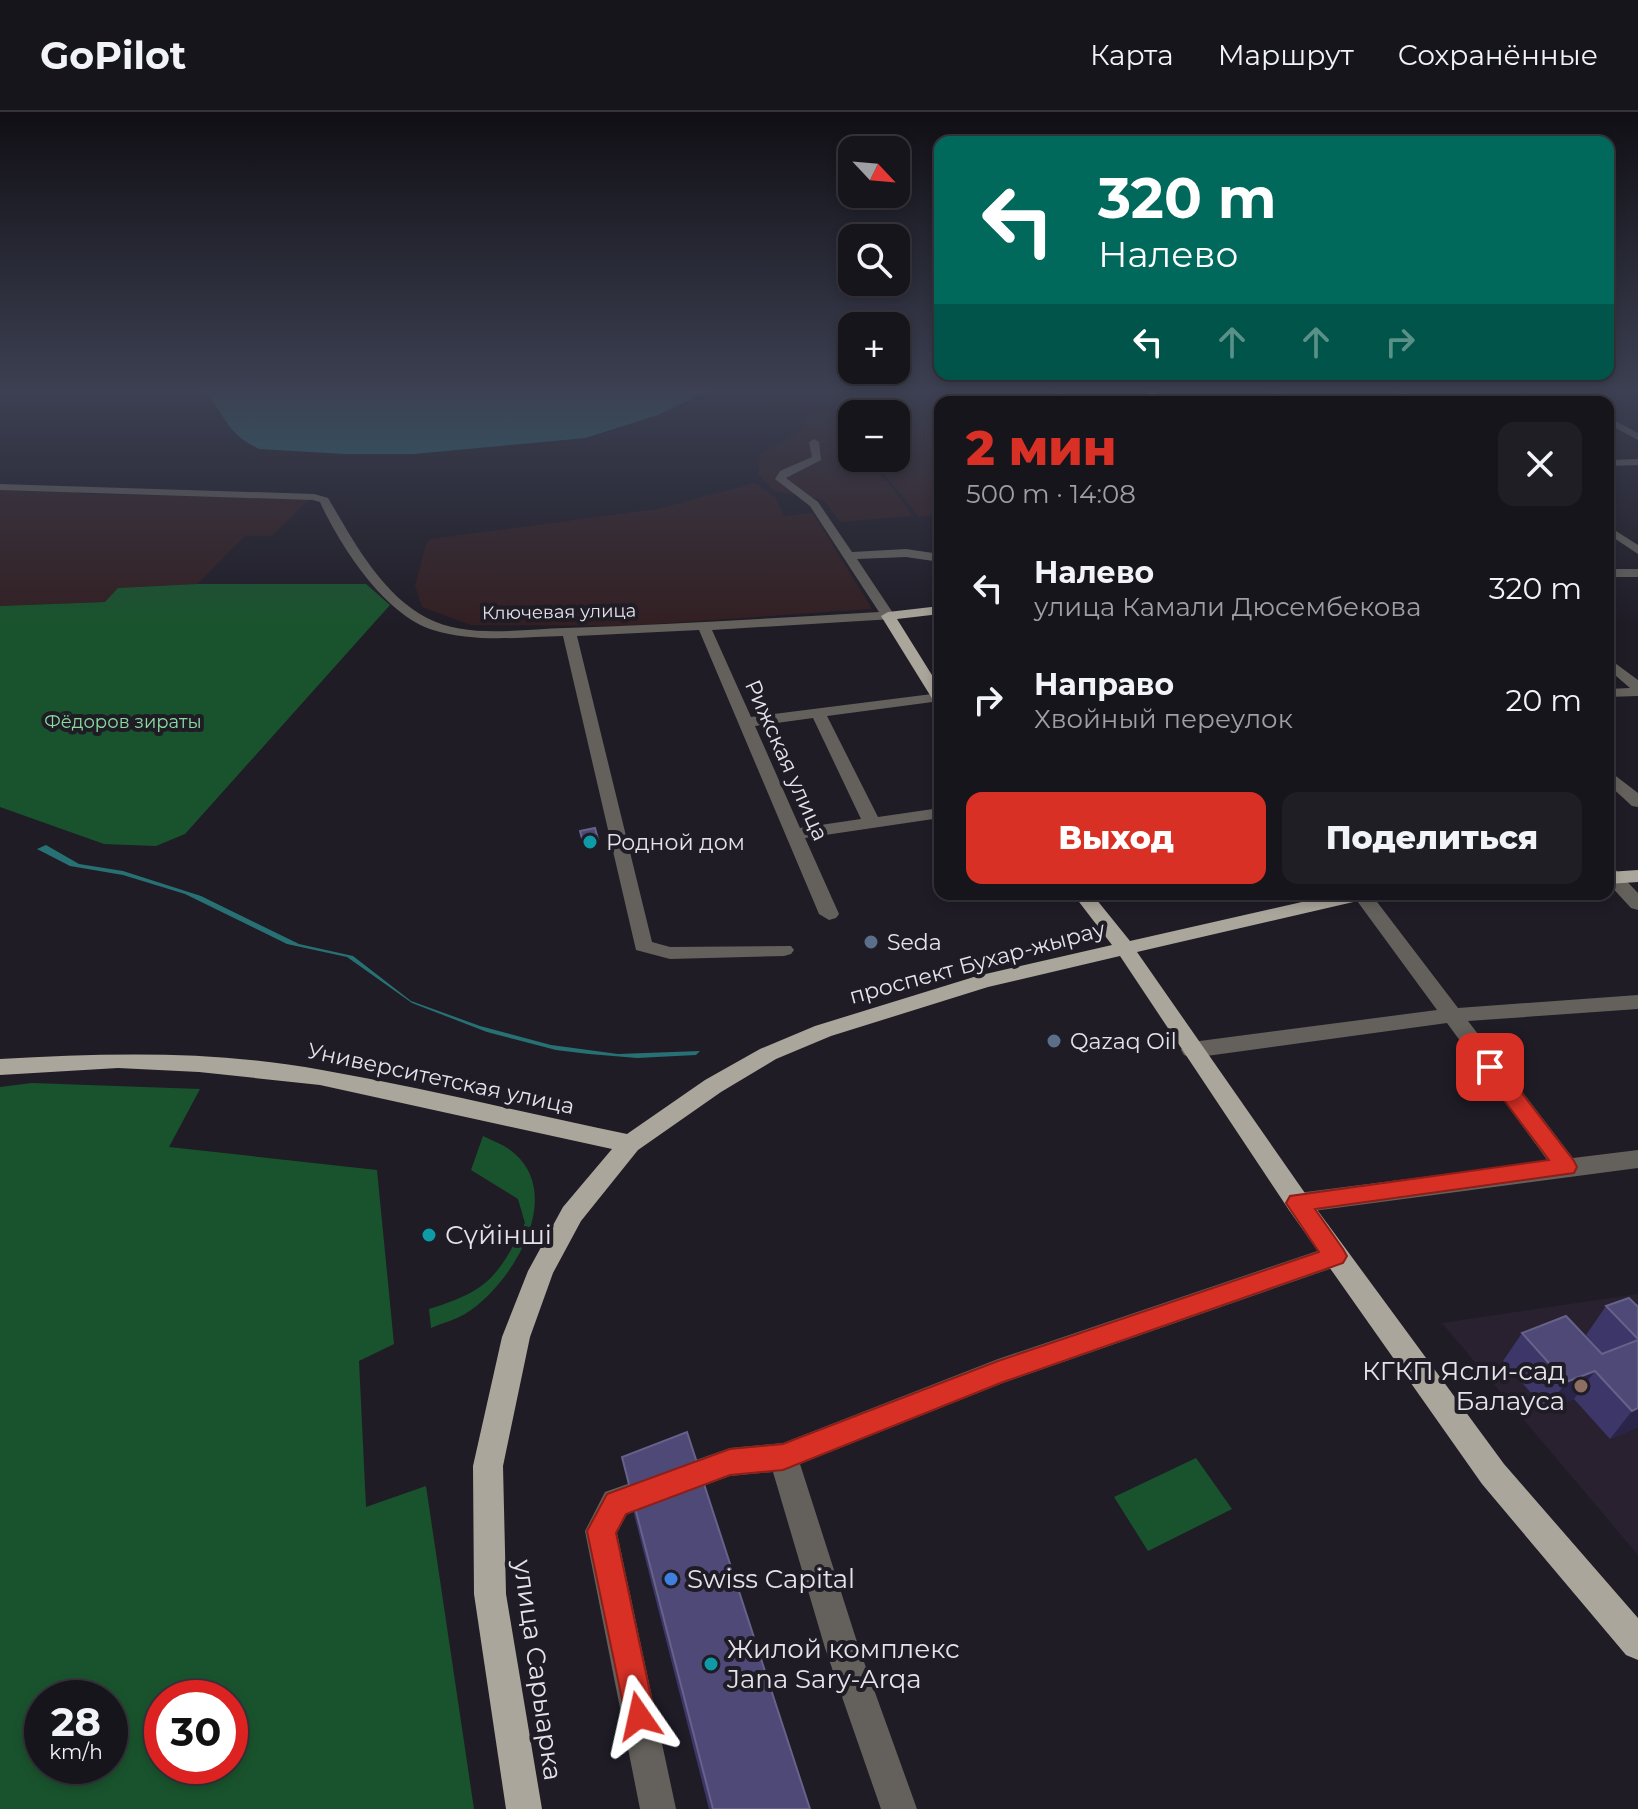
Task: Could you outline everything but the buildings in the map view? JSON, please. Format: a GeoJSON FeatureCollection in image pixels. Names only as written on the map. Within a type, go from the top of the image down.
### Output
{"type":"FeatureCollection","features":[{"type":"Feature","properties":{"kind":"main road","name":"Ключевая улица"},"geometry":{"type":"LineString","coordinates":[[888,616],[934,611]]}},
{"type":"Feature","properties":{"kind":"main road"},"geometry":{"type":"LineString","coordinates":[[888,616],[934,690]]}},
{"type":"Feature","properties":{"kind":"main road"},"geometry":{"type":"LineString","coordinates":[[1614,876],[1638,876]]}},
{"type":"Feature","properties":{"kind":"main road"},"geometry":{"type":"LineString","coordinates":[[1087,900],[1124,947],[1335,1256],[1493,1474],[1638,1643]]}},
{"type":"Feature","properties":{"kind":"main road","name":"проспект Бухар-жырау"},"geometry":{"type":"LineString","coordinates":[[630,1144],[713,1086],[768,1054],[815,1034],[984,981],[1335,900]]}},
{"type":"Feature","properties":{"kind":"main road","name":"Университетская улица"},"geometry":{"type":"LineString","coordinates":[[0,1067],[118,1060],[199,1064],[320,1077],[630,1144]]}},
{"type":"Feature","properties":{"kind":"main road","name":"улица Сарыарка"},"geometry":{"type":"LineString","coordinates":[[524,1809],[490,1594],[488,1466],[516,1337],[541,1271],[572,1214],[630,1144]]}},
{"type":"Feature","properties":{"kind":"street"},"geometry":{"type":"LineString","coordinates":[[799,468],[780,479],[814,504],[888,616]]}},
{"type":"Feature","properties":{"kind":"street","name":"Ключевая улица"},"geometry":{"type":"LineString","coordinates":[[0,487],[314,497],[324,500],[333,523],[352,551],[401,606],[423,621],[454,630],[569,632],[888,616]]}},
{"type":"Feature","properties":{"kind":"street"},"geometry":{"type":"LineString","coordinates":[[1614,533],[1638,550]]}},
{"type":"Feature","properties":{"kind":"street"},"geometry":{"type":"LineString","coordinates":[[849,556],[906,553],[934,557]]}},
{"type":"Feature","properties":{"kind":"street"},"geometry":{"type":"LineString","coordinates":[[1614,573],[1638,573]]}},
{"type":"Feature","properties":{"kind":"street","name":"Рижская улица"},"geometry":{"type":"LineString","coordinates":[[703,625],[829,914]]}},
{"type":"Feature","properties":{"kind":"street"},"geometry":{"type":"LineString","coordinates":[[569,632],[643,946],[670,953],[784,950]]}},
{"type":"Feature","properties":{"kind":"street"},"geometry":{"type":"LineString","coordinates":[[1614,668],[1638,690]]}},
{"type":"Feature","properties":{"kind":"street"},"geometry":{"type":"LineString","coordinates":[[1614,692],[1638,690]]}},
{"type":"Feature","properties":{"kind":"street"},"geometry":{"type":"LineString","coordinates":[[747,722],[934,699]]}},
{"type":"Feature","properties":{"kind":"street"},"geometry":{"type":"LineString","coordinates":[[819,715],[872,823]]}},
{"type":"Feature","properties":{"kind":"street"},"geometry":{"type":"LineString","coordinates":[[1614,780],[1638,802]]}},
{"type":"Feature","properties":{"kind":"street"},"geometry":{"type":"LineString","coordinates":[[795,834],[934,814]]}},
{"type":"Feature","properties":{"kind":"street"},"geometry":{"type":"LineString","coordinates":[[1614,880],[1638,904]]}},
{"type":"Feature","properties":{"kind":"street"},"geometry":{"type":"LineString","coordinates":[[1366,900],[1566,1167]]}},
{"type":"Feature","properties":{"kind":"street"},"geometry":{"type":"LineString","coordinates":[[1192,1050],[1453,1017],[1574,1004],[1638,1002]]}},
{"type":"Feature","properties":{"kind":"street"},"geometry":{"type":"LineString","coordinates":[[1298,1203],[1638,1159]]}},
{"type":"Feature","properties":{"kind":"street"},"geometry":{"type":"LineString","coordinates":[[658,1809],[601,1531],[616,1503],[730,1462],[783,1457],[998,1372],[1335,1256]]}},
{"type":"Feature","properties":{"kind":"street"},"geometry":{"type":"LineString","coordinates":[[783,1457],[842,1648],[899,1809]]}},
{"type":"Feature","properties":{"kind":"shaded area"},"geometry":{"type":"Polygon","coordinates":[[[759,468],[838,468],[838,472],[877,472],[913,516],[840,522],[824,500],[774,491],[758,474],[759,468]]]}},
{"type":"Feature","properties":{"kind":"shaded area"},"geometry":{"type":"Polygon","coordinates":[[[934,468],[934,515],[919,517],[883,472],[934,468]]]}},
{"type":"Feature","properties":{"kind":"shaded area"},"geometry":{"type":"Polygon","coordinates":[[[755,483],[775,497],[784,516],[813,513],[872,609],[625,626],[471,625],[422,607],[415,586],[426,544],[431,539],[658,509],[755,483]]]}},
{"type":"Feature","properties":{"kind":"shaded area"},"geometry":{"type":"Polygon","coordinates":[[[0,490],[310,499],[272,536],[245,536],[197,584],[118,588],[106,602],[0,606],[0,490]]]}},
{"type":"Feature","properties":{"kind":"shaded area"},"geometry":{"type":"Polygon","coordinates":[[[46,845],[79,864],[123,871],[201,896],[299,944],[353,956],[411,1001],[480,1026],[551,1045],[618,1054],[700,1051],[696,1055],[637,1058],[589,1054],[556,1050],[487,1032],[412,1003],[347,957],[287,944],[185,894],[123,875],[70,866],[37,849],[46,845]]]}},
{"type":"Feature","properties":{"kind":"shaded area"},"geometry":{"type":"Polygon","coordinates":[[[1638,1294],[1638,1555],[1442,1323],[1638,1294]]]}},
{"type":"Feature","properties":{"kind":"green space","name":"Фёдоров зираты"},"geometry":{"type":"Polygon","coordinates":[[[197,584],[366,584],[390,605],[185,834],[156,846],[104,844],[0,807],[0,606],[105,602],[118,588],[197,584]]]}},
{"type":"Feature","properties":{"kind":"green space"},"geometry":{"type":"Polygon","coordinates":[[[32,1083],[200,1089],[169,1147],[377,1170],[394,1344],[359,1361],[366,1507],[426,1486],[474,1809],[0,1809],[0,1087],[32,1083]]]}},
{"type":"Feature","properties":{"kind":"green space"},"geometry":{"type":"Polygon","coordinates":[[[483,1136],[512,1151],[529,1172],[535,1194],[533,1217],[526,1240],[499,1284],[465,1314],[431,1328],[429,1309],[465,1296],[489,1280],[507,1257],[525,1223],[518,1199],[471,1170],[483,1136]]]}},
{"type":"Feature","properties":{"kind":"green space"},"geometry":{"type":"Polygon","coordinates":[[[1196,1458],[1232,1509],[1148,1551],[1114,1497],[1196,1458]]]}},
{"type":"Feature","properties":{"kind":"place","name":"Родной дом"},"geometry":{"type":"Point","coordinates":[590,842]}},
{"type":"Feature","properties":{"kind":"place","name":"Seda"},"geometry":{"type":"Point","coordinates":[871,942]}},
{"type":"Feature","properties":{"kind":"place","name":"Qazaq Oil"},"geometry":{"type":"Point","coordinates":[1054,1041]}},
{"type":"Feature","properties":{"kind":"place","name":"Сүйінші"},"geometry":{"type":"Point","coordinates":[429,1235]}},
{"type":"Feature","properties":{"kind":"place","name":"КГКП Ясли-сад Балауса"},"geometry":{"type":"Point","coordinates":[1581,1386]}},
{"type":"Feature","properties":{"kind":"place","name":"Swiss Capital"},"geometry":{"type":"Point","coordinates":[671,1579]}},
{"type":"Feature","properties":{"kind":"place","name":"Жилой комплекс Jana Sary-Arqa"},"geometry":{"type":"Point","coordinates":[711,1664]}},
{"type":"Feature","properties":{"kind":"route"},"geometry":{"type":"LineString","coordinates":[[639,1716],[601,1531],[616,1503],[730,1462],[783,1457],[998,1372],[1335,1256],[1298,1203],[1566,1167],[1490,1067]]}}]}
